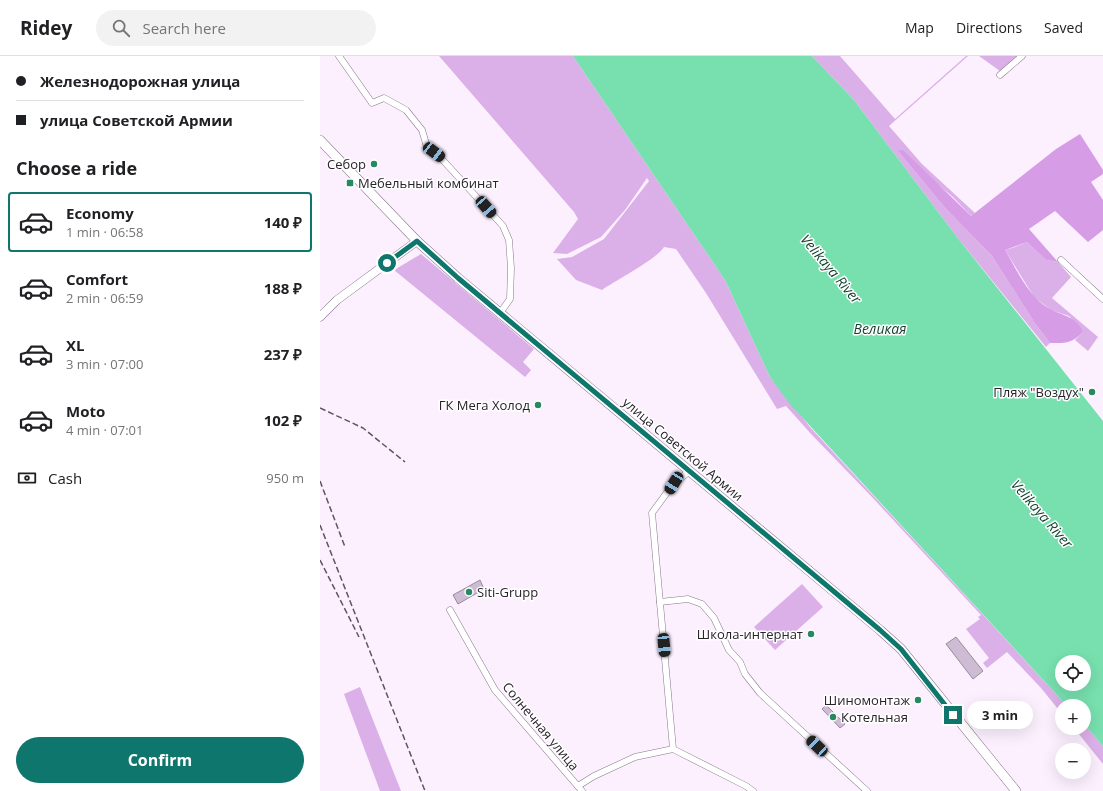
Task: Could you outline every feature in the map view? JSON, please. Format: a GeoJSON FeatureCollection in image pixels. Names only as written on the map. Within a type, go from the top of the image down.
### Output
{"type":"FeatureCollection","features":[{"type":"Feature","properties":{"kind":"main road","name":"улица Советской Армии"},"geometry":{"type":"LineString","coordinates":[[320,140],[417,241],[500,313],[901,649],[1016,791]]}},
{"type":"Feature","properties":{"kind":"street"},"geometry":{"type":"LineString","coordinates":[[339,56],[372,103],[384,98],[406,110],[422,130],[427,147],[440,156],[503,226],[509,240],[511,268],[510,299],[500,313]]}},
{"type":"Feature","properties":{"kind":"street"},"geometry":{"type":"LineString","coordinates":[[1000,75],[1022,56]]}},
{"type":"Feature","properties":{"kind":"street"},"geometry":{"type":"LineString","coordinates":[[320,317],[337,300],[417,241]]}},
{"type":"Feature","properties":{"kind":"street"},"geometry":{"type":"LineString","coordinates":[[1061,260],[1103,299]]}},
{"type":"Feature","properties":{"kind":"street"},"geometry":{"type":"LineString","coordinates":[[673,750],[652,513],[674,483],[690,471]]}},
{"type":"Feature","properties":{"kind":"street"},"geometry":{"type":"LineString","coordinates":[[660,602],[688,599],[702,604],[714,618],[729,650],[740,662],[745,674],[760,693],[867,791]]}},
{"type":"Feature","properties":{"kind":"street","name":"Солнечная улица"},"geometry":{"type":"LineString","coordinates":[[450,610],[495,690],[580,789]]}},
{"type":"Feature","properties":{"kind":"street"},"geometry":{"type":"LineString","coordinates":[[580,789],[594,776],[636,757],[673,750],[746,786],[753,791]]}},
{"type":"Feature","properties":{"kind":"shaded area"},"geometry":{"type":"Polygon","coordinates":[[[439,56],[573,56],[725,280],[770,377],[810,427],[1061,699],[1055,699],[1055,705],[1007,652],[987,668],[983,663],[989,658],[966,629],[980,619],[978,617],[981,615],[786,406],[777,409],[706,293],[676,249],[664,247],[660,252],[645,263],[602,290],[576,280],[557,259],[572,257],[604,239],[649,181],[647,178],[625,210],[601,237],[567,254],[553,253],[578,219],[574,212],[439,56]]]}},
{"type":"Feature","properties":{"kind":"shaded area"},"geometry":{"type":"Polygon","coordinates":[[[812,56],[840,56],[895,119],[966,56],[968,56],[889,126],[922,164],[975,213],[971,216],[953,197],[898,151],[945,208],[992,256],[1034,322],[1050,343],[1046,347],[957,237],[854,100],[812,56]]]}},
{"type":"Feature","properties":{"kind":"shaded area"},"geometry":{"type":"Polygon","coordinates":[[[979,56],[1017,56],[1000,71],[979,56]]]}},
{"type":"Feature","properties":{"kind":"shaded area"},"geometry":{"type":"Polygon","coordinates":[[[1080,134],[1103,170],[1103,174],[1091,182],[1103,200],[1103,230],[1088,242],[1055,211],[1029,229],[1058,262],[1046,260],[1027,242],[1005,250],[1024,283],[1037,299],[1052,310],[1074,320],[1083,332],[1072,341],[1050,343],[1034,322],[992,256],[945,208],[898,151],[903,150],[971,216],[1056,149],[1080,134]]]}},
{"type":"Feature","properties":{"kind":"shaded area"},"geometry":{"type":"Polygon","coordinates":[[[1027,242],[1046,260],[1058,262],[1071,277],[1052,298],[1098,337],[1088,351],[1075,340],[1083,332],[1069,316],[1051,310],[1034,297],[1005,250],[1027,242]]]}},
{"type":"Feature","properties":{"kind":"shaded area"},"geometry":{"type":"Polygon","coordinates":[[[421,254],[534,349],[523,362],[531,370],[525,377],[394,270],[421,254]]]}},
{"type":"Feature","properties":{"kind":"shaded area"},"geometry":{"type":"Polygon","coordinates":[[[802,584],[823,607],[775,650],[754,627],[802,584]]]}},
{"type":"Feature","properties":{"kind":"shaded area"},"geometry":{"type":"Polygon","coordinates":[[[360,687],[401,791],[380,791],[344,694],[360,687]]]}},
{"type":"Feature","properties":{"kind":"shaded area"},"geometry":{"type":"Polygon","coordinates":[[[1091,732],[1103,746],[1103,764],[1091,749],[1091,743],[1086,743],[1080,735],[1091,735],[1091,732]]]}},
{"type":"Feature","properties":{"kind":"water","name":"Великая"},"geometry":{"type":"Polygon","coordinates":[[[573,56],[812,56],[854,100],[957,237],[1103,421],[1103,746],[1091,732],[1091,699],[1061,699],[789,403],[770,377],[725,280],[573,56]]]}},
{"type":"Feature","properties":{"kind":"building","name":"Siti-Grupp"},"geometry":{"type":"Polygon","coordinates":[[[480,580],[484,589],[458,604],[453,595],[480,580]]]}},
{"type":"Feature","properties":{"kind":"building"},"geometry":{"type":"Polygon","coordinates":[[[956,637],[983,671],[973,679],[946,644],[956,637]]]}},
{"type":"Feature","properties":{"kind":"building","name":"Котельная"},"geometry":{"type":"Polygon","coordinates":[[[826,705],[845,724],[840,728],[822,709],[826,705]]]}},
{"type":"Feature","properties":{"kind":"railway"},"geometry":{"type":"LineString","coordinates":[[320,408],[363,428],[405,462]]}},
{"type":"Feature","properties":{"kind":"railway"},"geometry":{"type":"LineString","coordinates":[[320,481],[345,547]]}},
{"type":"Feature","properties":{"kind":"railway"},"geometry":{"type":"LineString","coordinates":[[320,525],[425,791]]}},
{"type":"Feature","properties":{"kind":"railway"},"geometry":{"type":"LineString","coordinates":[[320,560],[359,637]]}},
{"type":"Feature","properties":{"kind":"place","name":"Себор"},"geometry":{"type":"Point","coordinates":[374,164]}},
{"type":"Feature","properties":{"kind":"place","name":"Мебельный комбинат"},"geometry":{"type":"Point","coordinates":[350,183]}},
{"type":"Feature","properties":{"kind":"place","name":"Пляж \"Воздух\""},"geometry":{"type":"Point","coordinates":[1092,392]}},
{"type":"Feature","properties":{"kind":"place","name":"ГК Мега Холод"},"geometry":{"type":"Point","coordinates":[538,405]}},
{"type":"Feature","properties":{"kind":"place","name":"Siti-Grupp"},"geometry":{"type":"Point","coordinates":[469,592]}},
{"type":"Feature","properties":{"kind":"place","name":"Школа-интернат"},"geometry":{"type":"Point","coordinates":[811,634]}},
{"type":"Feature","properties":{"kind":"place","name":"Шиномонтаж"},"geometry":{"type":"Point","coordinates":[918,700]}},
{"type":"Feature","properties":{"kind":"place","name":"Котельная"},"geometry":{"type":"Point","coordinates":[833,717]}},
{"type":"Feature","properties":{"kind":"route"},"geometry":{"type":"LineString","coordinates":[[387,263],[417,241],[458,278],[880,630],[901,649],[953,715]]}},
{"type":"Feature","properties":{"kind":"water label","name":"Velikaya River"},"geometry":{"type":"Point","coordinates":[831,269]}},
{"type":"Feature","properties":{"kind":"water label","name":"Velikaya River"},"geometry":{"type":"Point","coordinates":[1042,514]}}]}
